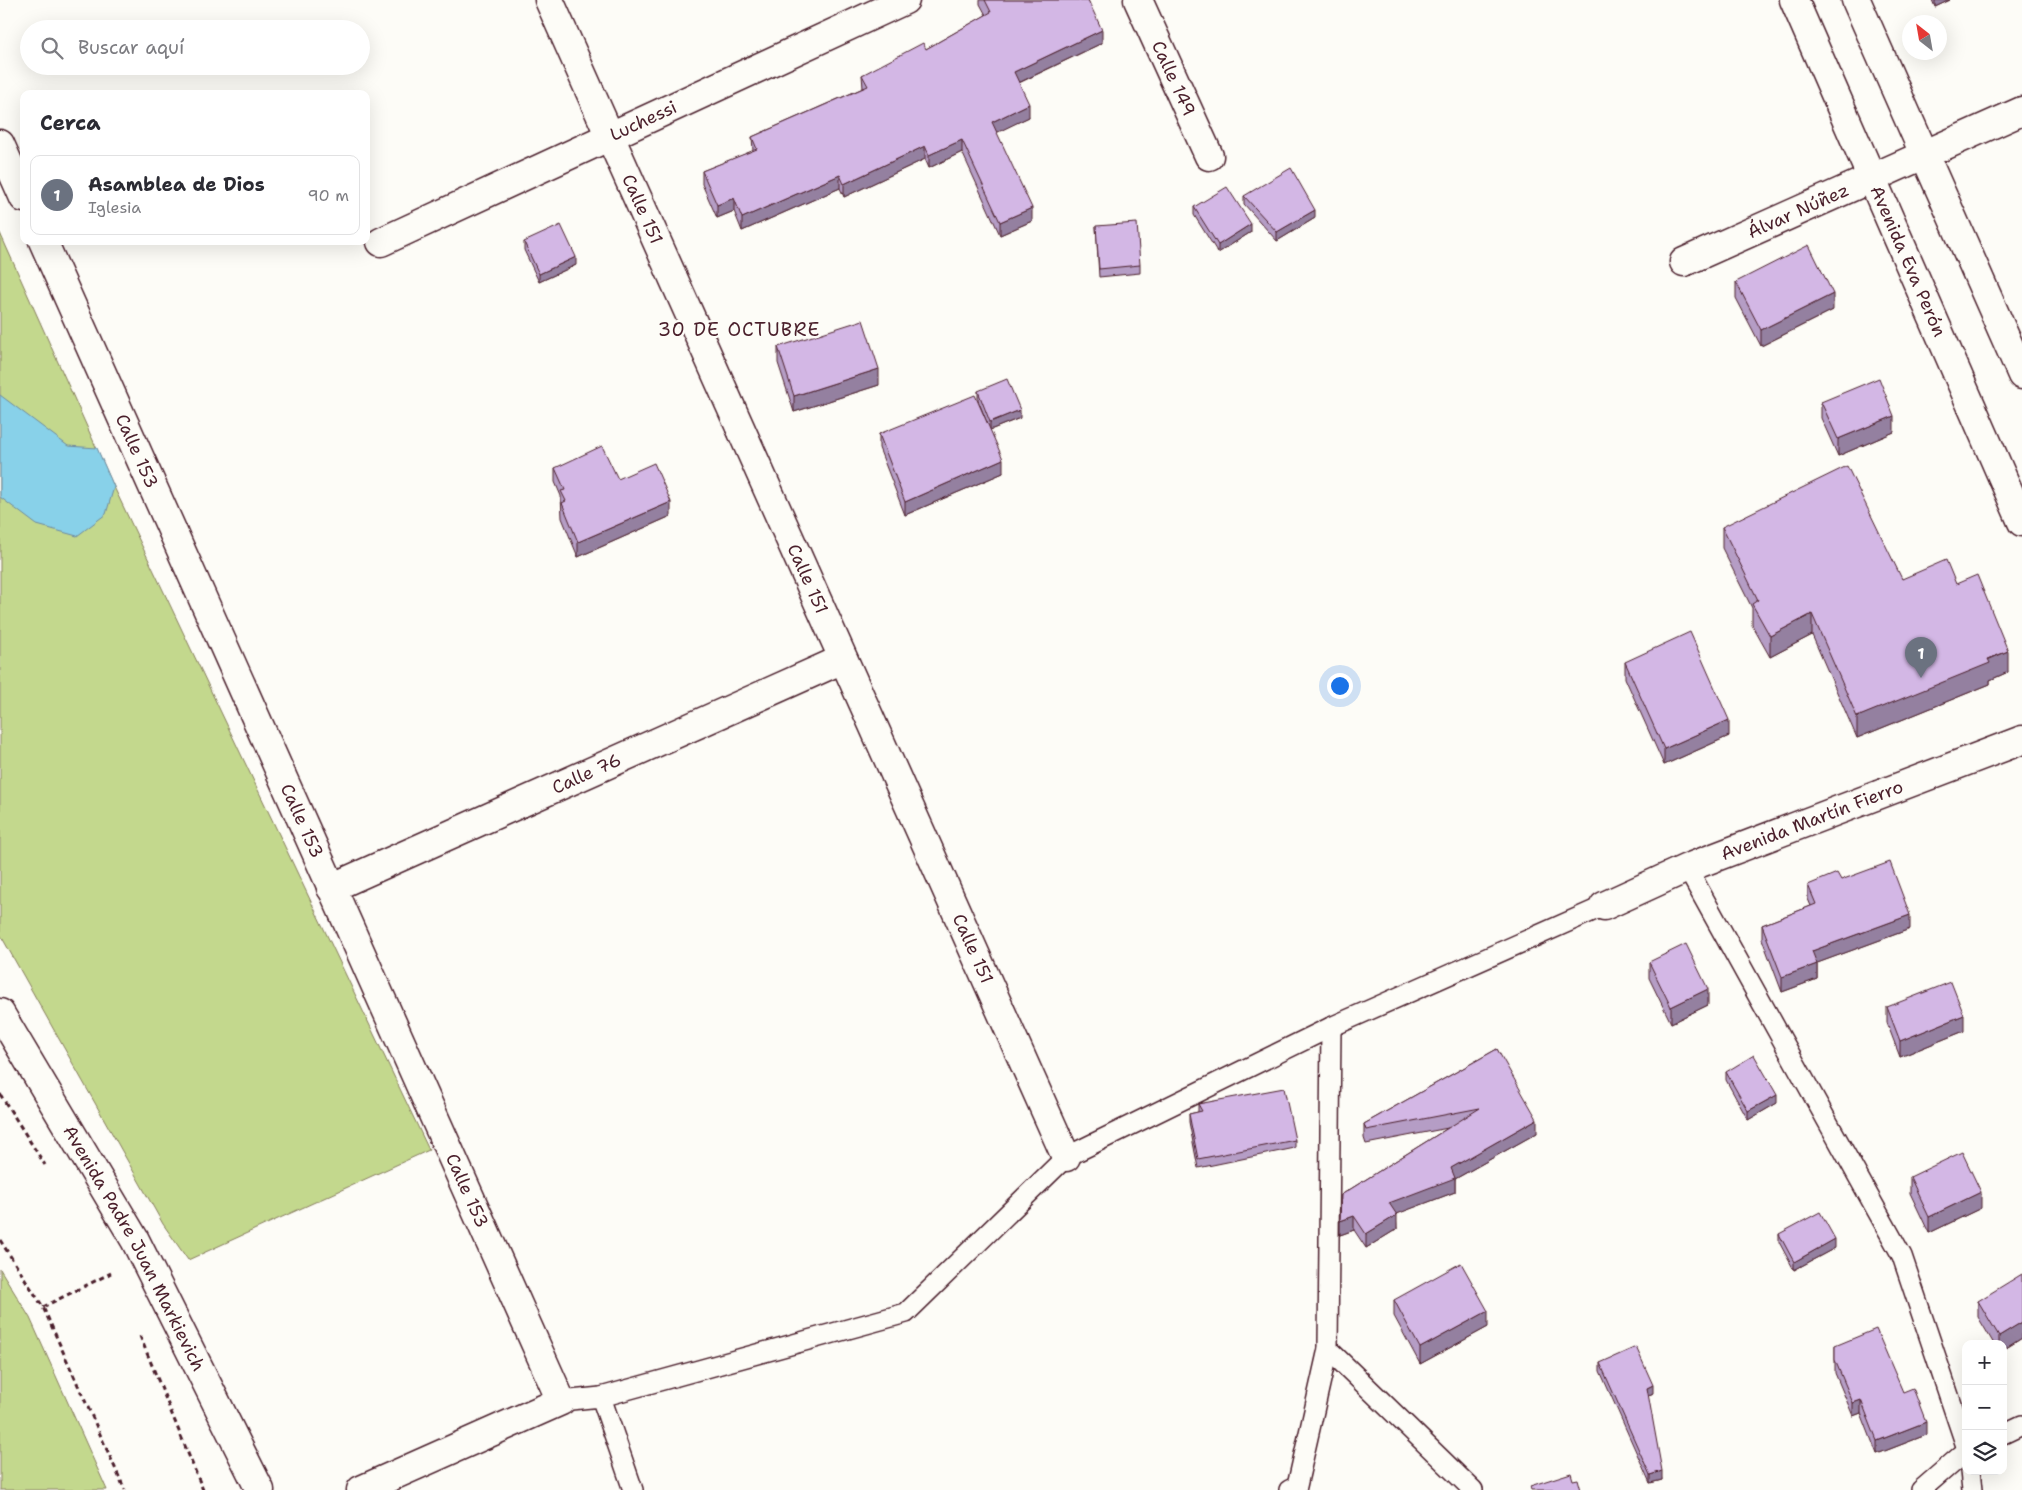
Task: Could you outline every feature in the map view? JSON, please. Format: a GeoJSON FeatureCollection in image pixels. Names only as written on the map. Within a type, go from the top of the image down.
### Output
{"type":"FeatureCollection","features":[{"type":"Feature","properties":{"kind":"street","name":"Calle 151"},"geometry":{"type":"LineString","coordinates":[[550,0],[1066,1157]]}},
{"type":"Feature","properties":{"kind":"street","name":"Luchessi"},"geometry":{"type":"LineString","coordinates":[[381,242],[610,134],[905,0]]}},
{"type":"Feature","properties":{"kind":"street","name":"Calle 149"},"geometry":{"type":"LineString","coordinates":[[1138,0],[1209,156]]}},
{"type":"Feature","properties":{"kind":"street","name":"Avenida Eva Perón"},"geometry":{"type":"LineString","coordinates":[[1794,0],[2022,522]]}},
{"type":"Feature","properties":{"kind":"street"},"geometry":{"type":"LineString","coordinates":[[1856,0],[2022,374]]}},
{"type":"Feature","properties":{"kind":"street","name":"Álvar Núñez"},"geometry":{"type":"LineString","coordinates":[[1684,262],[2022,111]]}},
{"type":"Feature","properties":{"kind":"street"},"geometry":{"type":"LineString","coordinates":[[0,144],[20,189]]}},
{"type":"Feature","properties":{"kind":"street","name":"Calle 153"},"geometry":{"type":"LineString","coordinates":[[45,245],[561,1401]]}},
{"type":"Feature","properties":{"kind":"street","name":"Calle 76"},"geometry":{"type":"LineString","coordinates":[[331,888],[843,659]]}},
{"type":"Feature","properties":{"kind":"street","name":"Avenida Martín Fierro"},"geometry":{"type":"LineString","coordinates":[[1604,906],[1687,868],[2022,740]]}},
{"type":"Feature","properties":{"kind":"street","name":"Avenida Padre Juan Markievich"},"geometry":{"type":"LineString","coordinates":[[0,1012],[135,1240],[260,1490]]}},
{"type":"Feature","properties":{"kind":"street"},"geometry":{"type":"LineString","coordinates":[[361,1490],[561,1401]]}},
{"type":"Feature","properties":{"kind":"lane"},"geometry":{"type":"LineString","coordinates":[[1687,868],[1902,1256],[1962,1434]]}},
{"type":"Feature","properties":{"kind":"lane"},"geometry":{"type":"LineString","coordinates":[[561,1401],[601,1397],[906,1313],[1066,1157],[1331,1026],[1604,906]]}},
{"type":"Feature","properties":{"kind":"lane"},"geometry":{"type":"LineString","coordinates":[[1295,1489],[1328,1349],[1331,1026]]}},
{"type":"Feature","properties":{"kind":"lane"},"geometry":{"type":"LineString","coordinates":[[1328,1349],[1473,1490]]}},
{"type":"Feature","properties":{"kind":"lane"},"geometry":{"type":"LineString","coordinates":[[601,1397],[633,1490]]}},
{"type":"Feature","properties":{"kind":"lane"},"geometry":{"type":"LineString","coordinates":[[2007,1432],[2022,1426]]}},
{"type":"Feature","properties":{"kind":"lane"},"geometry":{"type":"LineString","coordinates":[[1921,1490],[1962,1454]]}},
{"type":"Feature","properties":{"kind":"lane"},"geometry":{"type":"LineString","coordinates":[[1970,1475],[1972,1490]]}},
{"type":"Feature","properties":{"kind":"path"},"geometry":{"type":"LineString","coordinates":[[0,1094],[46,1166]]}},
{"type":"Feature","properties":{"kind":"path"},"geometry":{"type":"LineString","coordinates":[[0,1240],[43,1307],[125,1490]]}},
{"type":"Feature","properties":{"kind":"path"},"geometry":{"type":"LineString","coordinates":[[43,1307],[114,1272],[117,1281]]}},
{"type":"Feature","properties":{"kind":"path"},"geometry":{"type":"LineString","coordinates":[[140,1335],[203,1490]]}},
{"type":"Feature","properties":{"kind":"green space"},"geometry":{"type":"Polygon","coordinates":[[[0,233],[114,487],[429,1150],[188,1260],[163,1224],[0,934],[0,233]]]}},
{"type":"Feature","properties":{"kind":"green space"},"geometry":{"type":"Polygon","coordinates":[[[0,1269],[30,1318],[107,1490],[0,1490],[0,1269]]]}},
{"type":"Feature","properties":{"kind":"water"},"geometry":{"type":"Polygon","coordinates":[[[0,395],[68,446],[97,448],[114,487],[106,514],[77,536],[37,525],[0,497],[0,395]]]}},
{"type":"Feature","properties":{"kind":"building"},"geometry":{"type":"Polygon","coordinates":[[[985,0],[1088,0],[1102,30],[1014,72],[1029,104],[992,122],[1032,208],[1000,222],[962,140],[929,155],[925,146],[844,184],[840,175],[742,218],[734,198],[717,205],[702,171],[757,149],[752,137],[868,86],[862,75],[923,43],[926,49],[991,12],[985,0]]]}},
{"type":"Feature","properties":{"kind":"building"},"geometry":{"type":"Polygon","coordinates":[[[1291,168],[1315,210],[1277,232],[1244,196],[1291,168]]]}},
{"type":"Feature","properties":{"kind":"building"},"geometry":{"type":"Polygon","coordinates":[[[1227,187],[1251,224],[1218,245],[1194,207],[1227,187]]]}},
{"type":"Feature","properties":{"kind":"building"},"geometry":{"type":"Polygon","coordinates":[[[1137,223],[1140,265],[1099,269],[1096,226],[1137,223]]]}},
{"type":"Feature","properties":{"kind":"building"},"geometry":{"type":"Polygon","coordinates":[[[561,225],[576,257],[539,274],[524,242],[561,225]]]}},
{"type":"Feature","properties":{"kind":"building"},"geometry":{"type":"Polygon","coordinates":[[[1809,245],[1833,294],[1761,330],[1736,282],[1809,245]]]}},
{"type":"Feature","properties":{"kind":"building"},"geometry":{"type":"Polygon","coordinates":[[[863,320],[879,369],[794,396],[778,347],[863,320]]]}},
{"type":"Feature","properties":{"kind":"building"},"geometry":{"type":"Polygon","coordinates":[[[1879,378],[1894,416],[1838,439],[1821,402],[1879,378]]]}},
{"type":"Feature","properties":{"kind":"building"},"geometry":{"type":"Polygon","coordinates":[[[1007,379],[1020,410],[990,422],[978,391],[1007,379]]]}},
{"type":"Feature","properties":{"kind":"building"},"geometry":{"type":"Polygon","coordinates":[[[975,395],[1003,459],[905,502],[879,434],[975,395]]]}},
{"type":"Feature","properties":{"kind":"building"},"geometry":{"type":"Polygon","coordinates":[[[602,446],[618,479],[654,463],[671,502],[578,542],[562,503],[566,501],[561,491],[565,490],[555,468],[602,446]]]}},
{"type":"Feature","properties":{"kind":"building"},"geometry":{"type":"Polygon","coordinates":[[[1847,466],[1902,579],[1946,560],[1956,584],[1977,575],[2008,651],[1988,659],[1990,663],[1857,717],[1812,614],[1770,636],[1752,604],[1758,600],[1722,527],[1847,466]]]}},
{"type":"Feature","properties":{"kind":"building"},"geometry":{"type":"Polygon","coordinates":[[[1690,632],[1729,720],[1664,749],[1625,662],[1690,632]]]}},
{"type":"Feature","properties":{"kind":"building"},"geometry":{"type":"Polygon","coordinates":[[[1890,862],[1910,915],[1812,951],[1817,964],[1782,977],[1762,925],[1816,904],[1808,885],[1837,873],[1841,880],[1890,862]]]}},
{"type":"Feature","properties":{"kind":"building"},"geometry":{"type":"Polygon","coordinates":[[[1686,944],[1708,989],[1671,1007],[1649,962],[1686,944]]]}},
{"type":"Feature","properties":{"kind":"building"},"geometry":{"type":"Polygon","coordinates":[[[1951,982],[1964,1015],[1900,1041],[1887,1007],[1951,982]]]}},
{"type":"Feature","properties":{"kind":"building"},"geometry":{"type":"Polygon","coordinates":[[[1497,1049],[1537,1119],[1451,1168],[1455,1178],[1389,1203],[1397,1215],[1366,1234],[1354,1216],[1340,1221],[1341,1195],[1480,1108],[1366,1130],[1364,1124],[1497,1049]]]}},
{"type":"Feature","properties":{"kind":"building"},"geometry":{"type":"Polygon","coordinates":[[[1754,1055],[1777,1095],[1748,1111],[1726,1072],[1754,1055]]]}},
{"type":"Feature","properties":{"kind":"building"},"geometry":{"type":"Polygon","coordinates":[[[1284,1088],[1295,1140],[1198,1159],[1189,1114],[1202,1111],[1198,1104],[1284,1088]]]}},
{"type":"Feature","properties":{"kind":"building"},"geometry":{"type":"Polygon","coordinates":[[[1962,1152],[1981,1192],[1929,1217],[1910,1177],[1962,1152]]]}},
{"type":"Feature","properties":{"kind":"building"},"geometry":{"type":"Polygon","coordinates":[[[1820,1212],[1835,1239],[1794,1262],[1779,1234],[1820,1212]]]}},
{"type":"Feature","properties":{"kind":"building"},"geometry":{"type":"Polygon","coordinates":[[[1461,1263],[1488,1311],[1420,1348],[1394,1300],[1461,1263]]]}},
{"type":"Feature","properties":{"kind":"building"},"geometry":{"type":"Polygon","coordinates":[[[2022,1274],[2022,1322],[1999,1336],[1978,1301],[2022,1274]]]}},
{"type":"Feature","properties":{"kind":"building"},"geometry":{"type":"Polygon","coordinates":[[[1876,1329],[1903,1392],[1913,1388],[1926,1422],[1877,1441],[1861,1400],[1853,1403],[1835,1360],[1835,1346],[1876,1329]]]}},
{"type":"Feature","properties":{"kind":"building"},"geometry":{"type":"Polygon","coordinates":[[[1636,1347],[1653,1385],[1647,1388],[1662,1471],[1650,1475],[1600,1363],[1636,1347]]]}},
{"type":"Feature","properties":{"kind":"building"},"geometry":{"type":"Polygon","coordinates":[[[1571,1473],[1573,1480],[1578,1479],[1581,1490],[1531,1490],[1530,1486],[1571,1473]]]}},
{"type":"Feature","properties":{"kind":"place","name":"Asamblea de Dios"},"geometry":{"type":"Point","coordinates":[1921,678]}},
{"type":"Feature","properties":{"kind":"district","name":"30 DE OCTUBRE"},"geometry":{"type":"Point","coordinates":[739,329]}}]}
